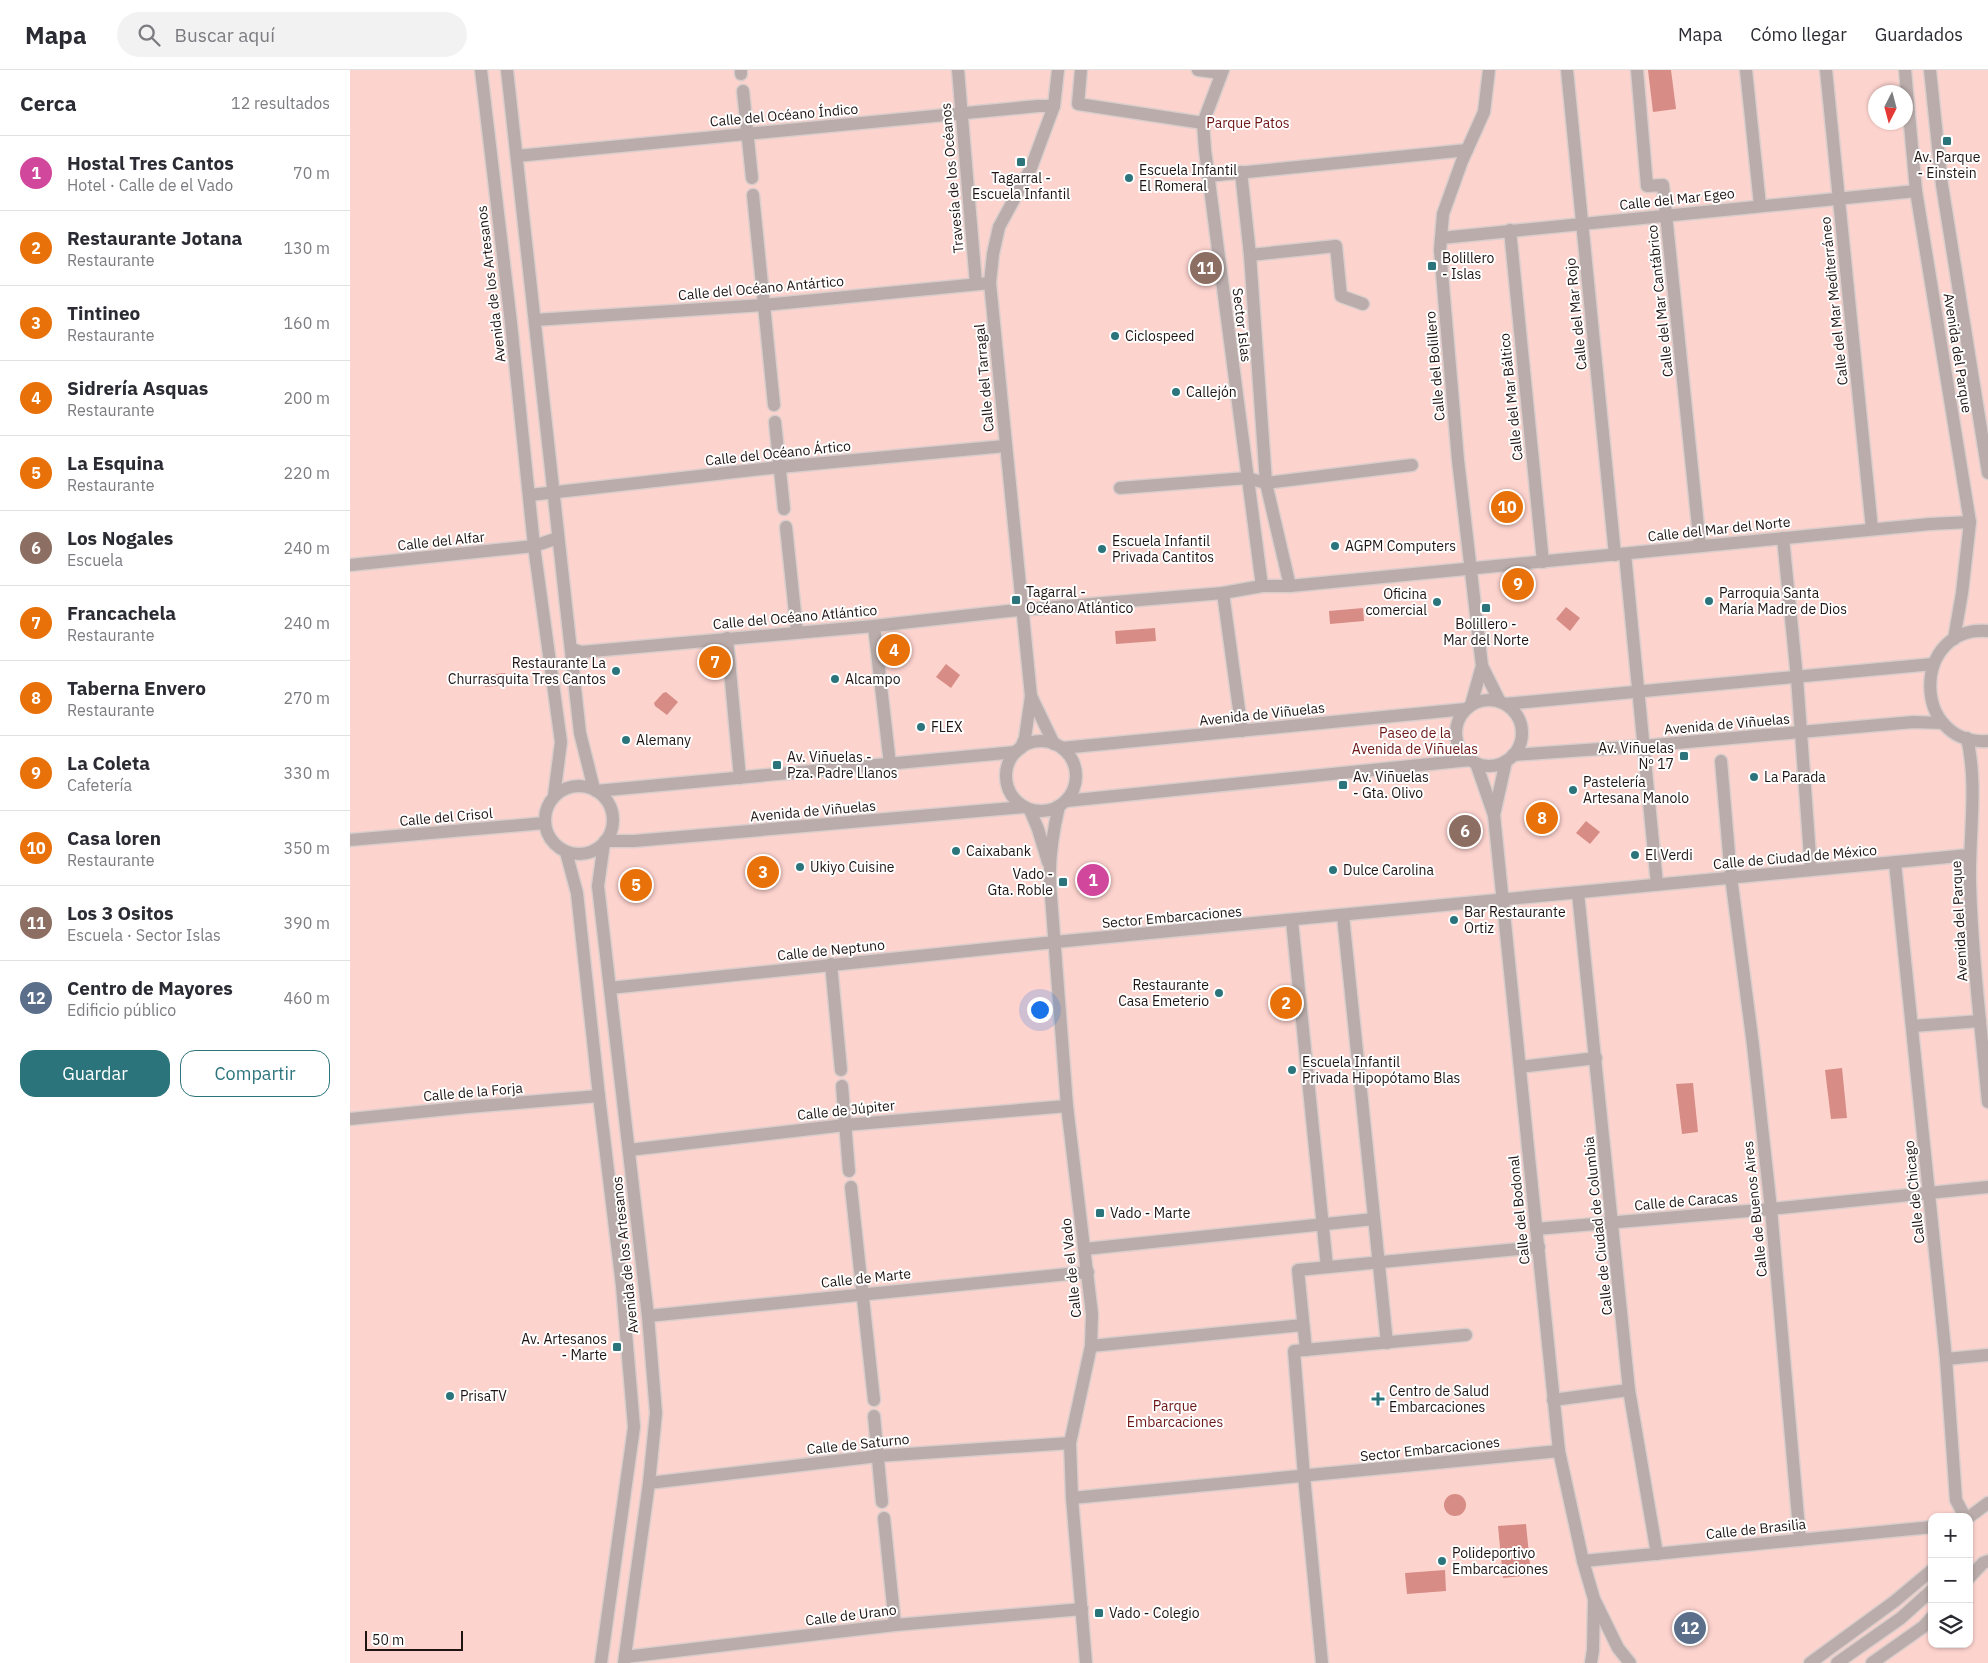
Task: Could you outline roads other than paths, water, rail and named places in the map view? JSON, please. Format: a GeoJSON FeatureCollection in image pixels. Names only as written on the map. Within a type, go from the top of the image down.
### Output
{"type":"FeatureCollection","features":[{"type":"Feature","properties":{"kind":"street","name":"Avenida de los Artesanos"},"geometry":{"type":"LineString","coordinates":[[481,70],[530,495],[534,546],[561,742],[554,796]]}},
{"type":"Feature","properties":{"kind":"street"},"geometry":{"type":"LineString","coordinates":[[507,70],[580,733],[595,790],[608,802],[612,810],[613,820],[610,832],[604,842],[590,852],[582,854],[566,852],[551,840],[544,823],[545,813],[554,796],[561,790],[577,786],[595,790],[890,764],[1018,750],[1037,742],[1058,746],[1072,760],[1076,776],[1072,793],[1063,804],[1055,823],[1050,869]]}},
{"type":"Feature","properties":{"kind":"street","name":"Travesía de los Océanos"},"geometry":{"type":"LineString","coordinates":[[958,70],[976,284]]}},
{"type":"Feature","properties":{"kind":"street","name":"Calle del Tarragal"},"geometry":{"type":"LineString","coordinates":[[1018,750],[1024,738],[1032,696],[1005,446],[990,283],[993,254],[999,227],[1031,168],[1054,106],[1058,70]]}},
{"type":"Feature","properties":{"kind":"street"},"geometry":{"type":"LineString","coordinates":[[1081,70],[1078,104],[1203,122]]}},
{"type":"Feature","properties":{"kind":"street","name":"Sector Islas"},"geometry":{"type":"LineString","coordinates":[[1198,70],[1222,71],[1203,122],[1208,176],[1262,586]]}},
{"type":"Feature","properties":{"kind":"street","name":"Calle del Bolillero"},"geometry":{"type":"LineString","coordinates":[[1482,666],[1458,460],[1440,250],[1443,214],[1467,150],[1484,112],[1489,70]]}},
{"type":"Feature","properties":{"kind":"street","name":"Calle del Mar Rojo"},"geometry":{"type":"LineString","coordinates":[[1567,70],[1582,223],[1620,554],[1642,722],[1657,884]]}},
{"type":"Feature","properties":{"kind":"street","name":"Calle del Mar Cantábrico"},"geometry":{"type":"LineString","coordinates":[[1637,70],[1647,186],[1663,185],[1700,546]]}},
{"type":"Feature","properties":{"kind":"street"},"geometry":{"type":"LineString","coordinates":[[1746,70],[1760,206]]}},
{"type":"Feature","properties":{"kind":"street","name":"Calle del Mar Mediterráneo"},"geometry":{"type":"LineString","coordinates":[[1826,70],[1872,529]]}},
{"type":"Feature","properties":{"kind":"street","name":"Avenida del Parque"},"geometry":{"type":"LineString","coordinates":[[1905,70],[1916,191],[1970,522],[1962,593],[1954,639]]}},
{"type":"Feature","properties":{"kind":"street","name":"Avenida del Parque"},"geometry":{"type":"LineString","coordinates":[[1930,70],[1942,186],[1988,473]]}},
{"type":"Feature","properties":{"kind":"street"},"geometry":{"type":"LineString","coordinates":[[743,91],[752,178]]}},
{"type":"Feature","properties":{"kind":"street","name":"Calle del Océano Índico"},"geometry":{"type":"LineString","coordinates":[[517,156],[962,113],[1054,106]]}},
{"type":"Feature","properties":{"kind":"street"},"geometry":{"type":"LineString","coordinates":[[1208,176],[1467,150]]}},
{"type":"Feature","properties":{"kind":"street","name":"Sector Islas"},"geometry":{"type":"LineString","coordinates":[[1241,172],[1250,255],[1266,483],[1290,586]]}},
{"type":"Feature","properties":{"kind":"street","name":"Calle del Mar Egeo"},"geometry":{"type":"LineString","coordinates":[[1441,238],[1916,191]]}},
{"type":"Feature","properties":{"kind":"street"},"geometry":{"type":"LineString","coordinates":[[753,195],[774,405]]}},
{"type":"Feature","properties":{"kind":"street","name":"Calle del Mar Báltico"},"geometry":{"type":"LineString","coordinates":[[1510,230],[1543,562]]}},
{"type":"Feature","properties":{"kind":"street"},"geometry":{"type":"LineString","coordinates":[[1250,255],[1336,246],[1341,296],[1363,304]]}},
{"type":"Feature","properties":{"kind":"street","name":"Calle del Océano Antártico"},"geometry":{"type":"LineString","coordinates":[[535,320],[764,305],[990,283]]}},
{"type":"Feature","properties":{"kind":"street"},"geometry":{"type":"LineString","coordinates":[[775,422],[784,509]]}},
{"type":"Feature","properties":{"kind":"street","name":"Calle del Océano Ártico"},"geometry":{"type":"LineString","coordinates":[[554,493],[780,467],[1005,446]]}},
{"type":"Feature","properties":{"kind":"street"},"geometry":{"type":"LineString","coordinates":[[1120,488],[1247,478],[1266,483],[1412,465]]}},
{"type":"Feature","properties":{"kind":"street"},"geometry":{"type":"LineString","coordinates":[[530,495],[554,493]]}},
{"type":"Feature","properties":{"kind":"street","name":"Calle del Mar del Norte"},"geometry":{"type":"LineString","coordinates":[[1472,569],[1872,529],[1970,522]]}},
{"type":"Feature","properties":{"kind":"street"},"geometry":{"type":"LineString","coordinates":[[786,527],[796,632]]}},
{"type":"Feature","properties":{"kind":"street"},"geometry":{"type":"LineString","coordinates":[[534,546],[558,538]]}},
{"type":"Feature","properties":{"kind":"street"},"geometry":{"type":"LineString","coordinates":[[1783,538],[1797,678],[1811,870]]}},
{"type":"Feature","properties":{"kind":"street","name":"Calle del Alfar"},"geometry":{"type":"LineString","coordinates":[[350,565],[534,546]]}},
{"type":"Feature","properties":{"kind":"street"},"geometry":{"type":"LineString","coordinates":[[1022,609],[1223,593],[1262,586],[1290,586],[1472,569]]}},
{"type":"Feature","properties":{"kind":"street"},"geometry":{"type":"LineString","coordinates":[[1223,593],[1242,731]]}},
{"type":"Feature","properties":{"kind":"street","name":"Calle del Océano Atlántico"},"geometry":{"type":"LineString","coordinates":[[572,649],[581,652],[874,626],[1022,609]]}},
{"type":"Feature","properties":{"kind":"street"},"geometry":{"type":"LineString","coordinates":[[874,626],[890,764]]}},
{"type":"Feature","properties":{"kind":"street"},"geometry":{"type":"LineString","coordinates":[[1988,631],[1967,633],[1954,639],[1942,650],[1933,664],[1929,680],[1934,710],[1943,722],[1954,732],[1967,738],[1988,740]]}},
{"type":"Feature","properties":{"kind":"street"},"geometry":{"type":"LineString","coordinates":[[727,638],[740,778]]}},
{"type":"Feature","properties":{"kind":"street"},"geometry":{"type":"LineString","coordinates":[[1468,707],[1480,701],[1490,700],[1502,703],[1638,692],[1933,664]]}},
{"type":"Feature","properties":{"kind":"street"},"geometry":{"type":"LineString","coordinates":[[1482,666],[1502,703],[1514,712],[1519,720],[1522,733],[1518,748],[1510,758],[1497,765],[1486,766],[1473,762],[1463,754],[1456,739],[1456,728],[1468,707],[1482,666]]}},
{"type":"Feature","properties":{"kind":"street","name":"Calle del Tarragal"},"geometry":{"type":"LineString","coordinates":[[1032,696],[1058,746]]}},
{"type":"Feature","properties":{"kind":"street","name":"Avenida de Viñuelas"},"geometry":{"type":"LineString","coordinates":[[1058,746],[1242,731],[1468,707]]}},
{"type":"Feature","properties":{"kind":"street","name":"Avenida de Viñuelas"},"geometry":{"type":"LineString","coordinates":[[1510,758],[1913,722],[1943,722]]}},
{"type":"Feature","properties":{"kind":"street","name":"Avenida del Parque"},"geometry":{"type":"LineString","coordinates":[[1967,738],[1972,772],[1971,903],[1988,1102]]}},
{"type":"Feature","properties":{"kind":"street"},"geometry":{"type":"LineString","coordinates":[[1018,750],[1006,771],[1006,782],[1009,792],[1015,800],[1027,808],[1040,811],[1063,804],[1473,762]]}},
{"type":"Feature","properties":{"kind":"street","name":"Calle del Bodonal"},"geometry":{"type":"LineString","coordinates":[[1494,815],[1510,758]]}},
{"type":"Feature","properties":{"kind":"street","name":"Calle de Buenos Aires"},"geometry":{"type":"LineString","coordinates":[[1721,761],[1731,877],[1752,1036],[1771,1209],[1800,1540]]}},
{"type":"Feature","properties":{"kind":"street","name":"Calle del Bodonal"},"geometry":{"type":"LineString","coordinates":[[1473,762],[1494,815],[1559,1451],[1583,1561],[1594,1599],[1618,1648],[1630,1663]]}},
{"type":"Feature","properties":{"kind":"street"},"geometry":{"type":"LineString","coordinates":[[1027,808],[1038,829],[1050,869]]}},
{"type":"Feature","properties":{"kind":"street","name":"Avenida de Viñuelas"},"geometry":{"type":"LineString","coordinates":[[604,842],[643,841],[1027,808]]}},
{"type":"Feature","properties":{"kind":"street","name":"Calle del Crisol"},"geometry":{"type":"LineString","coordinates":[[350,840],[544,823]]}},
{"type":"Feature","properties":{"kind":"street","name":"Avenida de los Artesanos"},"geometry":{"type":"LineString","coordinates":[[604,842],[598,886],[648,1316],[656,1413],[649,1483],[624,1660]]}},
{"type":"Feature","properties":{"kind":"street","name":"Avenida de los Artesanos"},"geometry":{"type":"LineString","coordinates":[[566,852],[577,893],[622,1286],[634,1427],[601,1663]]}},
{"type":"Feature","properties":{"kind":"street","name":"Calle de Ciudad de México"},"geometry":{"type":"LineString","coordinates":[[1503,900],[1970,855]]}},
{"type":"Feature","properties":{"kind":"street","name":"Calle de Chicago"},"geometry":{"type":"LineString","coordinates":[[1895,863],[1946,1359],[1956,1500],[1963,1513]]}},
{"type":"Feature","properties":{"kind":"street","name":"Calle de el Vado"},"geometry":{"type":"LineString","coordinates":[[1050,869],[1067,1106],[1092,1314],[1091,1346],[1070,1443],[1072,1498],[1086,1663]]}},
{"type":"Feature","properties":{"kind":"street","name":"Calle de Ciudad de Columbia"},"geometry":{"type":"LineString","coordinates":[[1578,893],[1630,1390],[1657,1554]]}},
{"type":"Feature","properties":{"kind":"street","name":"Sector Embarcaciones"},"geometry":{"type":"LineString","coordinates":[[1055,942],[1503,900]]}},
{"type":"Feature","properties":{"kind":"street"},"geometry":{"type":"LineString","coordinates":[[1343,916],[1387,1342]]}},
{"type":"Feature","properties":{"kind":"street"},"geometry":{"type":"LineString","coordinates":[[1292,921],[1327,1267]]}},
{"type":"Feature","properties":{"kind":"street","name":"Calle de Neptuno"},"geometry":{"type":"LineString","coordinates":[[610,988],[1055,942]]}},
{"type":"Feature","properties":{"kind":"street"},"geometry":{"type":"LineString","coordinates":[[831,964],[840,1070]]}},
{"type":"Feature","properties":{"kind":"street"},"geometry":{"type":"LineString","coordinates":[[1912,1026],[1980,1020]]}},
{"type":"Feature","properties":{"kind":"street"},"geometry":{"type":"LineString","coordinates":[[1520,1067],[1596,1058]]}},
{"type":"Feature","properties":{"kind":"street"},"geometry":{"type":"LineString","coordinates":[[842,1086],[849,1172]]}},
{"type":"Feature","properties":{"kind":"street","name":"Calle de la Forja"},"geometry":{"type":"LineString","coordinates":[[350,1120],[468,1107],[599,1096]]}},
{"type":"Feature","properties":{"kind":"street","name":"Calle de Júpiter"},"geometry":{"type":"LineString","coordinates":[[629,1150],[845,1125],[1067,1106]]}},
{"type":"Feature","properties":{"kind":"street"},"geometry":{"type":"LineString","coordinates":[[851,1187],[874,1400]]}},
{"type":"Feature","properties":{"kind":"street","name":"Calle de Caracas"},"geometry":{"type":"LineString","coordinates":[[1536,1229],[1771,1209],[1988,1187]]}},
{"type":"Feature","properties":{"kind":"street"},"geometry":{"type":"LineString","coordinates":[[1085,1249],[1374,1218]]}},
{"type":"Feature","properties":{"kind":"street"},"geometry":{"type":"LineString","coordinates":[[1306,1350],[1298,1270],[1538,1246]]}},
{"type":"Feature","properties":{"kind":"street","name":"Calle de Marte"},"geometry":{"type":"LineString","coordinates":[[648,1316],[1088,1272]]}},
{"type":"Feature","properties":{"kind":"street"},"geometry":{"type":"LineString","coordinates":[[1091,1346],[1303,1324]]}},
{"type":"Feature","properties":{"kind":"street"},"geometry":{"type":"LineString","coordinates":[[1322,1663],[1294,1351],[1466,1335]]}},
{"type":"Feature","properties":{"kind":"street"},"geometry":{"type":"LineString","coordinates":[[1946,1359],[1988,1355]]}},
{"type":"Feature","properties":{"kind":"street"},"geometry":{"type":"LineString","coordinates":[[1553,1400],[1630,1390]]}},
{"type":"Feature","properties":{"kind":"street"},"geometry":{"type":"LineString","coordinates":[[874,1416],[882,1502]]}},
{"type":"Feature","properties":{"kind":"street","name":"Calle de Saturno"},"geometry":{"type":"LineString","coordinates":[[649,1483],[878,1456],[1070,1443]]}},
{"type":"Feature","properties":{"kind":"street","name":"Sector Embarcaciones"},"geometry":{"type":"LineString","coordinates":[[1072,1498],[1559,1451]]}},
{"type":"Feature","properties":{"kind":"street"},"geometry":{"type":"LineString","coordinates":[[1973,1514],[1988,1503]]}},
{"type":"Feature","properties":{"kind":"street"},"geometry":{"type":"LineString","coordinates":[[884,1518],[895,1625]]}},
{"type":"Feature","properties":{"kind":"street","name":"Calle de Brasilia"},"geometry":{"type":"LineString","coordinates":[[1583,1561],[1928,1527]]}},
{"type":"Feature","properties":{"kind":"street"},"geometry":{"type":"LineString","coordinates":[[1973,1574],[1983,1563],[1988,1561]]}},
{"type":"Feature","properties":{"kind":"street"},"geometry":{"type":"LineString","coordinates":[[1810,1663],[1895,1601],[1928,1573]]}},
{"type":"Feature","properties":{"kind":"street"},"geometry":{"type":"LineString","coordinates":[[1837,1663],[1901,1618],[1928,1594]]}},
{"type":"Feature","properties":{"kind":"street","name":"Calle del Bodonal"},"geometry":{"type":"LineString","coordinates":[[1591,1663],[1594,1599]]}},
{"type":"Feature","properties":{"kind":"street","name":"Calle de Urano"},"geometry":{"type":"LineString","coordinates":[[624,1660],[895,1625],[1082,1609]]}},
{"type":"Feature","properties":{"kind":"street"},"geometry":{"type":"LineString","coordinates":[[1872,1663],[1928,1621]]}},
{"type":"Feature","properties":{"kind":"place","name":"Av. Parque - Einstein"},"geometry":{"type":"Point","coordinates":[1947,141]}},
{"type":"Feature","properties":{"kind":"place","name":"Tagarral - Escuela Infantil"},"geometry":{"type":"Point","coordinates":[1021,162]}},
{"type":"Feature","properties":{"kind":"place","name":"Escuela Infantil El Romeral"},"geometry":{"type":"Point","coordinates":[1129,178]}},
{"type":"Feature","properties":{"kind":"place","name":"Bolillero - Islas"},"geometry":{"type":"Point","coordinates":[1432,266]}},
{"type":"Feature","properties":{"kind":"place","name":"Los 3 Ositos"},"geometry":{"type":"Point","coordinates":[1206,268]}},
{"type":"Feature","properties":{"kind":"place","name":"Ciclospeed"},"geometry":{"type":"Point","coordinates":[1115,336]}},
{"type":"Feature","properties":{"kind":"place","name":"Callejón"},"geometry":{"type":"Point","coordinates":[1176,392]}},
{"type":"Feature","properties":{"kind":"place","name":"Casa loren"},"geometry":{"type":"Point","coordinates":[1507,507]}},
{"type":"Feature","properties":{"kind":"place","name":"AGPM Computers"},"geometry":{"type":"Point","coordinates":[1335,546]}},
{"type":"Feature","properties":{"kind":"place","name":"Escuela Infantil Privada Cantitos"},"geometry":{"type":"Point","coordinates":[1102,549]}},
{"type":"Feature","properties":{"kind":"place","name":"La Coleta"},"geometry":{"type":"Point","coordinates":[1518,584]}},
{"type":"Feature","properties":{"kind":"place","name":"Tagarral - Océano Atlántico"},"geometry":{"type":"Point","coordinates":[1016,600]}},
{"type":"Feature","properties":{"kind":"place","name":"Parroquia Santa María Madre de Dios"},"geometry":{"type":"Point","coordinates":[1709,601]}},
{"type":"Feature","properties":{"kind":"place","name":"Oficina comercial"},"geometry":{"type":"Point","coordinates":[1437,602]}},
{"type":"Feature","properties":{"kind":"place","name":"Bolillero - Mar del Norte"},"geometry":{"type":"Point","coordinates":[1486,608]}},
{"type":"Feature","properties":{"kind":"place","name":"Sidrería Asquas"},"geometry":{"type":"Point","coordinates":[894,650]}},
{"type":"Feature","properties":{"kind":"place","name":"Francachela"},"geometry":{"type":"Point","coordinates":[715,662]}},
{"type":"Feature","properties":{"kind":"place","name":"Restaurante La Churrasquita Tres Cantos"},"geometry":{"type":"Point","coordinates":[616,671]}},
{"type":"Feature","properties":{"kind":"place","name":"Alcampo"},"geometry":{"type":"Point","coordinates":[835,679]}},
{"type":"Feature","properties":{"kind":"place","name":"FLEX"},"geometry":{"type":"Point","coordinates":[921,727]}},
{"type":"Feature","properties":{"kind":"place","name":"Alemany"},"geometry":{"type":"Point","coordinates":[626,740]}},
{"type":"Feature","properties":{"kind":"place","name":"Av. Viñuelas Nº 17"},"geometry":{"type":"Point","coordinates":[1684,756]}},
{"type":"Feature","properties":{"kind":"place","name":"Av. Viñuelas - Pza. Padre Llanos"},"geometry":{"type":"Point","coordinates":[777,765]}},
{"type":"Feature","properties":{"kind":"place","name":"La Parada"},"geometry":{"type":"Point","coordinates":[1754,777]}},
{"type":"Feature","properties":{"kind":"place","name":"Av. Viñuelas - Gta. Olivo"},"geometry":{"type":"Point","coordinates":[1343,785]}},
{"type":"Feature","properties":{"kind":"place","name":"Pastelería Artesana Manolo"},"geometry":{"type":"Point","coordinates":[1573,790]}},
{"type":"Feature","properties":{"kind":"place","name":"Taberna Envero"},"geometry":{"type":"Point","coordinates":[1542,818]}},
{"type":"Feature","properties":{"kind":"place","name":"Los Nogales"},"geometry":{"type":"Point","coordinates":[1465,831]}},
{"type":"Feature","properties":{"kind":"place","name":"Caixabank"},"geometry":{"type":"Point","coordinates":[956,851]}},
{"type":"Feature","properties":{"kind":"place","name":"El Verdi"},"geometry":{"type":"Point","coordinates":[1635,855]}},
{"type":"Feature","properties":{"kind":"place","name":"Ukiyo Cuisine"},"geometry":{"type":"Point","coordinates":[800,867]}},
{"type":"Feature","properties":{"kind":"place","name":"Dulce Carolina"},"geometry":{"type":"Point","coordinates":[1333,870]}},
{"type":"Feature","properties":{"kind":"place","name":"Tintineo"},"geometry":{"type":"Point","coordinates":[763,872]}},
{"type":"Feature","properties":{"kind":"place","name":"Hostal Tres Cantos"},"geometry":{"type":"Point","coordinates":[1093,880]}},
{"type":"Feature","properties":{"kind":"place","name":"Vado - Gta. Roble"},"geometry":{"type":"Point","coordinates":[1063,882]}},
{"type":"Feature","properties":{"kind":"place","name":"La Esquina"},"geometry":{"type":"Point","coordinates":[636,885]}},
{"type":"Feature","properties":{"kind":"place","name":"Bar Restaurante Ortiz"},"geometry":{"type":"Point","coordinates":[1454,920]}},
{"type":"Feature","properties":{"kind":"place","name":"Restaurante Casa Emeterio"},"geometry":{"type":"Point","coordinates":[1219,993]}},
{"type":"Feature","properties":{"kind":"place","name":"Restaurante Jotana"},"geometry":{"type":"Point","coordinates":[1286,1003]}},
{"type":"Feature","properties":{"kind":"place","name":"Escuela Infantil Privada Hipopótamo Blas"},"geometry":{"type":"Point","coordinates":[1292,1070]}},
{"type":"Feature","properties":{"kind":"place","name":"Vado - Marte"},"geometry":{"type":"Point","coordinates":[1100,1213]}},
{"type":"Feature","properties":{"kind":"place","name":"Av. Artesanos - Marte"},"geometry":{"type":"Point","coordinates":[617,1347]}},
{"type":"Feature","properties":{"kind":"place","name":"PrisaTV"},"geometry":{"type":"Point","coordinates":[450,1396]}},
{"type":"Feature","properties":{"kind":"place","name":"Centro de Salud Embarcaciones"},"geometry":{"type":"Point","coordinates":[1378,1399]}},
{"type":"Feature","properties":{"kind":"place","name":"Polideportivo Embarcaciones"},"geometry":{"type":"Point","coordinates":[1442,1561]}},
{"type":"Feature","properties":{"kind":"place","name":"Vado - Colegio"},"geometry":{"type":"Point","coordinates":[1099,1613]}},
{"type":"Feature","properties":{"kind":"place","name":"Centro de Mayores"},"geometry":{"type":"Point","coordinates":[1690,1628]}},
{"type":"Feature","properties":{"kind":"park label","name":"Parque Patos"},"geometry":{"type":"Point","coordinates":[1248,123]}},
{"type":"Feature","properties":{"kind":"park label","name":"Paseo de la Avenida de Viñuelas"},"geometry":{"type":"Point","coordinates":[1415,742]}},
{"type":"Feature","properties":{"kind":"park label","name":"Parque Embarcaciones"},"geometry":{"type":"Point","coordinates":[1175,1414]}}]}
